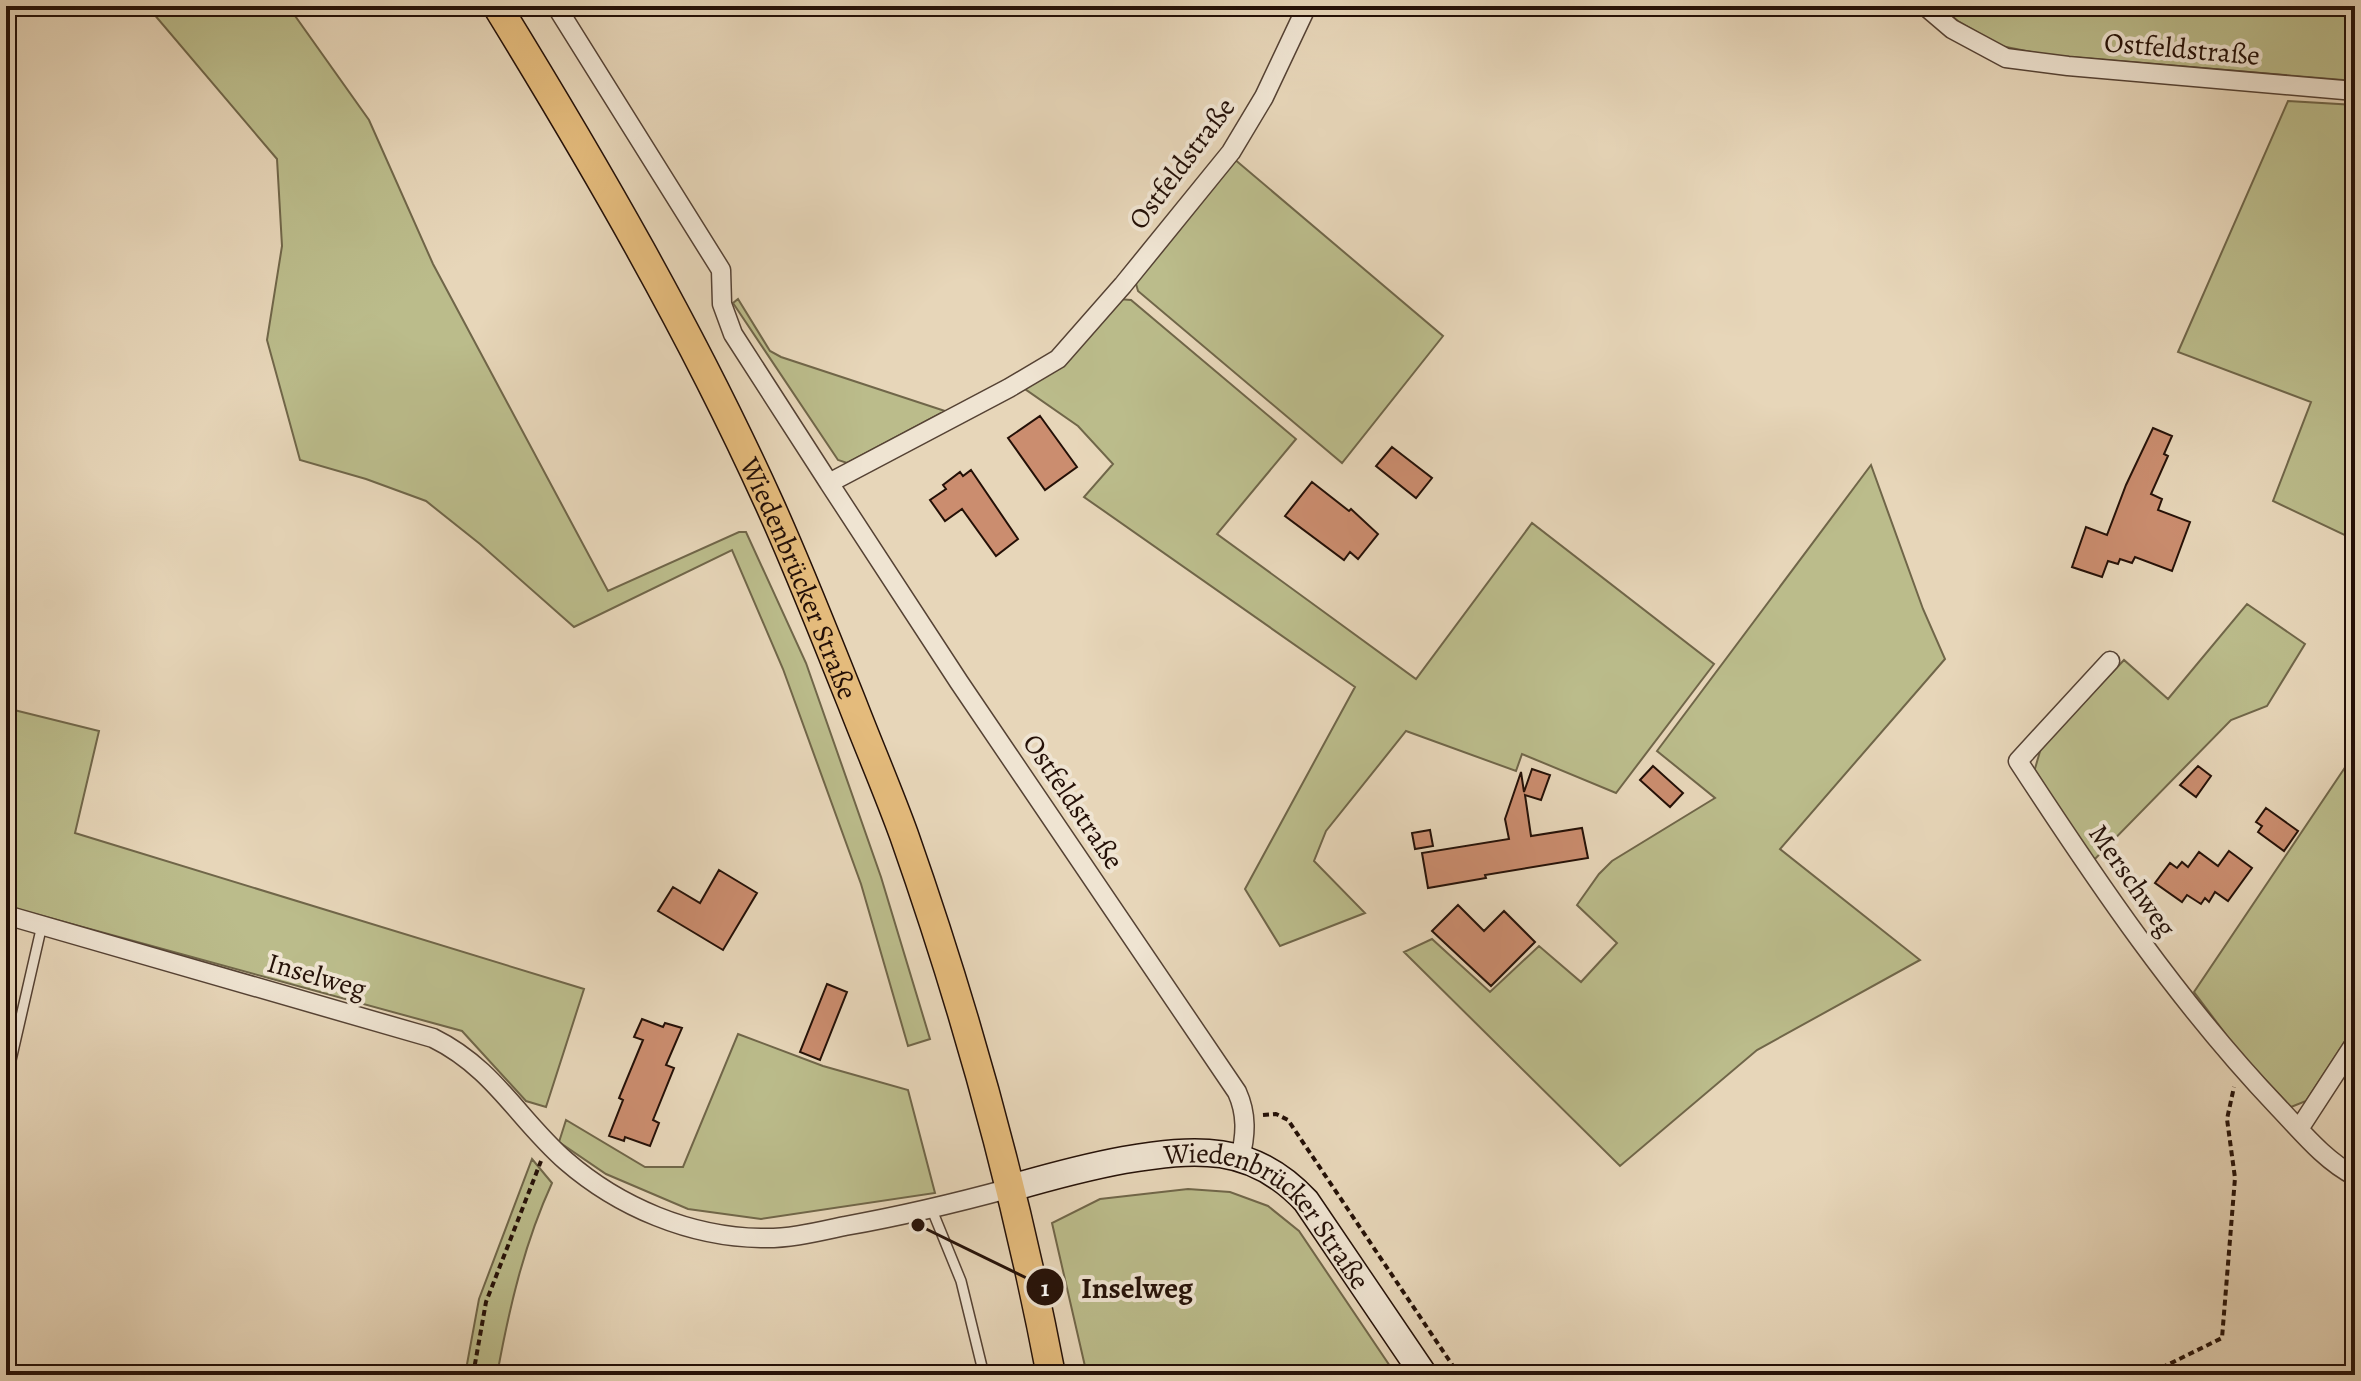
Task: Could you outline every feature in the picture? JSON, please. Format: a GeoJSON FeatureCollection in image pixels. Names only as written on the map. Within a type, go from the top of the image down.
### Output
{"type":"FeatureCollection","features":[{"type":"Feature","properties":{"kind":"main road","name":"Wiedenbrücker Straße"},"geometry":{"type":"LineString","coordinates":[[497,6],[653,274],[769,504],[831,651],[903,833],[938,936],[1011,1188],[1051,1375]]}},
{"type":"Feature","properties":{"kind":"main road","name":"Wiedenbrücker Straße"},"geometry":{"type":"LineString","coordinates":[[1011,1188],[1062,1173],[1163,1153],[1206,1151],[1240,1158],[1280,1178],[1306,1201],[1424,1375]]}},
{"type":"Feature","properties":{"kind":"street","name":"Ostfeldstraße"},"geometry":{"type":"LineString","coordinates":[[556,6],[721,270],[722,304],[733,334],[959,682],[1237,1092],[1245,1116]]}},
{"type":"Feature","properties":{"kind":"street","name":"Ostfeldstraße"},"geometry":{"type":"LineString","coordinates":[[829,483],[1058,359],[1123,285],[1231,152],[1264,97],[1307,6]]}},
{"type":"Feature","properties":{"kind":"street","name":"Ostfeldstraße"},"geometry":{"type":"LineString","coordinates":[[1925,6],[1952,29],[2006,58],[2355,91]]}},
{"type":"Feature","properties":{"kind":"street","name":"Merschweg"},"geometry":{"type":"LineString","coordinates":[[2110,661],[2018,761],[2097,882],[2187,1002],[2247,1074],[2299,1129],[2342,1170],[2355,1176]]}},
{"type":"Feature","properties":{"kind":"street","name":"Inselweg"},"geometry":{"type":"LineString","coordinates":[[6,915],[433,1038],[463,1055],[490,1077],[548,1145],[588,1179],[659,1217],[710,1232],[763,1239],[796,1236],[932,1210],[1011,1188]]}},
{"type":"Feature","properties":{"kind":"street"},"geometry":{"type":"LineString","coordinates":[[2299,1129],[2355,1043]]}},
{"type":"Feature","properties":{"kind":"street"},"geometry":{"type":"LineString","coordinates":[[1240,1158],[1245,1116]]}},
{"type":"Feature","properties":{"kind":"lane"},"geometry":{"type":"LineString","coordinates":[[6,1082],[42,925]]}},
{"type":"Feature","properties":{"kind":"lane"},"geometry":{"type":"LineString","coordinates":[[932,1210],[961,1281],[984,1375]]}},
{"type":"Feature","properties":{"kind":"path"},"geometry":{"type":"LineString","coordinates":[[2157,1375],[2157,1370],[2222,1338],[2235,1178],[2227,1119],[2233,1087],[2247,1074]]}},
{"type":"Feature","properties":{"kind":"path"},"geometry":{"type":"LineString","coordinates":[[1245,1116],[1276,1114],[1288,1120],[1459,1375]]}},
{"type":"Feature","properties":{"kind":"path"},"geometry":{"type":"LineString","coordinates":[[473,1375],[486,1302],[548,1145]]}},
{"type":"Feature","properties":{"kind":"green space"},"geometry":{"type":"Polygon","coordinates":[[[147,6],[288,6],[369,120],[433,264],[608,591],[739,532],[746,532],[806,663],[881,877],[930,1039],[908,1046],[861,884],[783,669],[732,550],[574,627],[426,501],[300,460],[267,340],[282,246],[277,159],[147,6]]]}},
{"type":"Feature","properties":{"kind":"green space"},"geometry":{"type":"Polygon","coordinates":[[[1939,6],[2355,6],[2355,81],[2047,55],[2001,46],[1939,6]]]}},
{"type":"Feature","properties":{"kind":"green space"},"geometry":{"type":"Polygon","coordinates":[[[2288,101],[2355,105],[2355,540],[2273,501],[2311,402],[2178,352],[2288,101]]]}},
{"type":"Feature","properties":{"kind":"green space"},"geometry":{"type":"Polygon","coordinates":[[[1233,158],[1443,336],[1342,463],[1138,291],[1135,280],[1233,158]]]}},
{"type":"Feature","properties":{"kind":"green space"},"geometry":{"type":"Polygon","coordinates":[[[738,299],[770,351],[781,357],[945,411],[847,463],[838,460],[733,303],[738,299]]]}},
{"type":"Feature","properties":{"kind":"green space"},"geometry":{"type":"Polygon","coordinates":[[[1118,299],[1131,300],[1296,439],[1217,534],[1416,679],[1532,523],[1714,664],[1616,793],[1522,754],[1516,771],[1406,731],[1326,831],[1314,861],[1365,913],[1280,946],[1245,889],[1355,687],[1084,497],[1113,464],[1078,426],[1025,389],[1118,299]]]}},
{"type":"Feature","properties":{"kind":"green space"},"geometry":{"type":"Polygon","coordinates":[[[1871,465],[1923,609],[1945,659],[1780,849],[1920,960],[1757,1050],[1620,1166],[1404,952],[1432,939],[1490,992],[1539,946],[1581,982],[1617,943],[1577,905],[1599,874],[1612,861],[1715,798],[1657,751],[1871,465]]]}},
{"type":"Feature","properties":{"kind":"green space"},"geometry":{"type":"Polygon","coordinates":[[[2247,604],[2305,644],[2267,706],[2231,720],[2094,860],[2034,772],[2041,748],[2124,660],[2168,699],[2247,604]]]}},
{"type":"Feature","properties":{"kind":"green space"},"geometry":{"type":"Polygon","coordinates":[[[6,708],[99,731],[75,833],[584,989],[546,1107],[526,1101],[462,1031],[6,906],[6,708]]]}},
{"type":"Feature","properties":{"kind":"green space"},"geometry":{"type":"Polygon","coordinates":[[[2346,766],[2355,774],[2355,1026],[2306,1101],[2291,1107],[2239,1052],[2194,992],[2346,766]]]}},
{"type":"Feature","properties":{"kind":"green space"},"geometry":{"type":"Polygon","coordinates":[[[738,1034],[823,1066],[908,1090],[935,1193],[761,1219],[688,1209],[606,1174],[559,1142],[566,1120],[645,1167],[683,1167],[738,1034]]]}},
{"type":"Feature","properties":{"kind":"green space"},"geometry":{"type":"Polygon","coordinates":[[[532,1159],[552,1183],[518,1277],[497,1375],[465,1375],[479,1299],[532,1159]]]}},
{"type":"Feature","properties":{"kind":"green space"},"geometry":{"type":"Polygon","coordinates":[[[1188,1189],[1230,1192],[1268,1206],[1299,1231],[1396,1375],[1087,1375],[1052,1223],[1100,1199],[1188,1189]]]}},
{"type":"Feature","properties":{"kind":"building"},"geometry":{"type":"Polygon","coordinates":[[[1040,416],[1077,467],[1045,490],[1008,438],[1040,416]]]}},
{"type":"Feature","properties":{"kind":"building"},"geometry":{"type":"Polygon","coordinates":[[[2153,428],[2172,436],[2164,454],[2168,456],[2151,494],[2162,499],[2158,510],[2190,522],[2172,571],[2135,557],[2132,563],[2120,559],[2118,564],[2108,561],[2102,577],[2072,567],[2086,527],[2107,535],[2153,428]]]}},
{"type":"Feature","properties":{"kind":"building"},"geometry":{"type":"Polygon","coordinates":[[[1392,447],[1432,478],[1416,498],[1376,466],[1392,447]]]}},
{"type":"Feature","properties":{"kind":"building"},"geometry":{"type":"Polygon","coordinates":[[[971,470],[1018,539],[996,556],[962,509],[945,521],[930,500],[946,489],[943,485],[960,472],[963,476],[971,470]]]}},
{"type":"Feature","properties":{"kind":"building"},"geometry":{"type":"Polygon","coordinates":[[[1312,482],[1349,511],[1351,509],[1378,534],[1358,559],[1350,552],[1344,560],[1285,516],[1312,482]]]}},
{"type":"Feature","properties":{"kind":"building"},"geometry":{"type":"Polygon","coordinates":[[[1653,766],[1683,793],[1670,807],[1640,780],[1653,766]]]}},
{"type":"Feature","properties":{"kind":"building"},"geometry":{"type":"Polygon","coordinates":[[[2198,766],[2211,776],[2196,797],[2180,785],[2198,766]]]}},
{"type":"Feature","properties":{"kind":"building"},"geometry":{"type":"Polygon","coordinates":[[[1532,769],[1550,775],[1541,800],[1525,795],[1531,836],[1582,828],[1588,858],[1428,888],[1422,853],[1509,839],[1505,819],[1521,772],[1524,792],[1532,769]]]}},
{"type":"Feature","properties":{"kind":"building"},"geometry":{"type":"Polygon","coordinates":[[[2266,808],[2298,831],[2284,851],[2258,832],[2262,826],[2256,822],[2266,808]]]}},
{"type":"Feature","properties":{"kind":"building"},"geometry":{"type":"Polygon","coordinates":[[[1430,830],[1433,846],[1415,849],[1412,833],[1430,830]]]}},
{"type":"Feature","properties":{"kind":"building"},"geometry":{"type":"Polygon","coordinates":[[[2229,851],[2252,868],[2228,901],[2215,892],[2209,902],[2205,898],[2201,904],[2187,895],[2182,902],[2155,883],[2170,863],[2177,868],[2182,862],[2188,867],[2199,852],[2218,866],[2229,851]]]}},
{"type":"Feature","properties":{"kind":"building"},"geometry":{"type":"Polygon","coordinates":[[[719,870],[757,893],[723,950],[658,911],[673,887],[700,903],[719,870]]]}},
{"type":"Feature","properties":{"kind":"building"},"geometry":{"type":"Polygon","coordinates":[[[1458,905],[1484,931],[1504,911],[1535,942],[1491,986],[1432,931],[1458,905]]]}},
{"type":"Feature","properties":{"kind":"building"},"geometry":{"type":"Polygon","coordinates":[[[827,984],[847,992],[820,1060],[800,1052],[827,984]]]}},
{"type":"Feature","properties":{"kind":"building"},"geometry":{"type":"Polygon","coordinates":[[[642,1019],[663,1027],[665,1023],[682,1028],[666,1065],[674,1068],[653,1120],[659,1123],[650,1146],[625,1137],[624,1141],[609,1136],[623,1100],[619,1098],[643,1040],[634,1037],[642,1019]]]}},
{"type":"Feature","properties":{"kind":"place","name":"Inselweg"},"geometry":{"type":"Point","coordinates":[918,1225]}}]}
